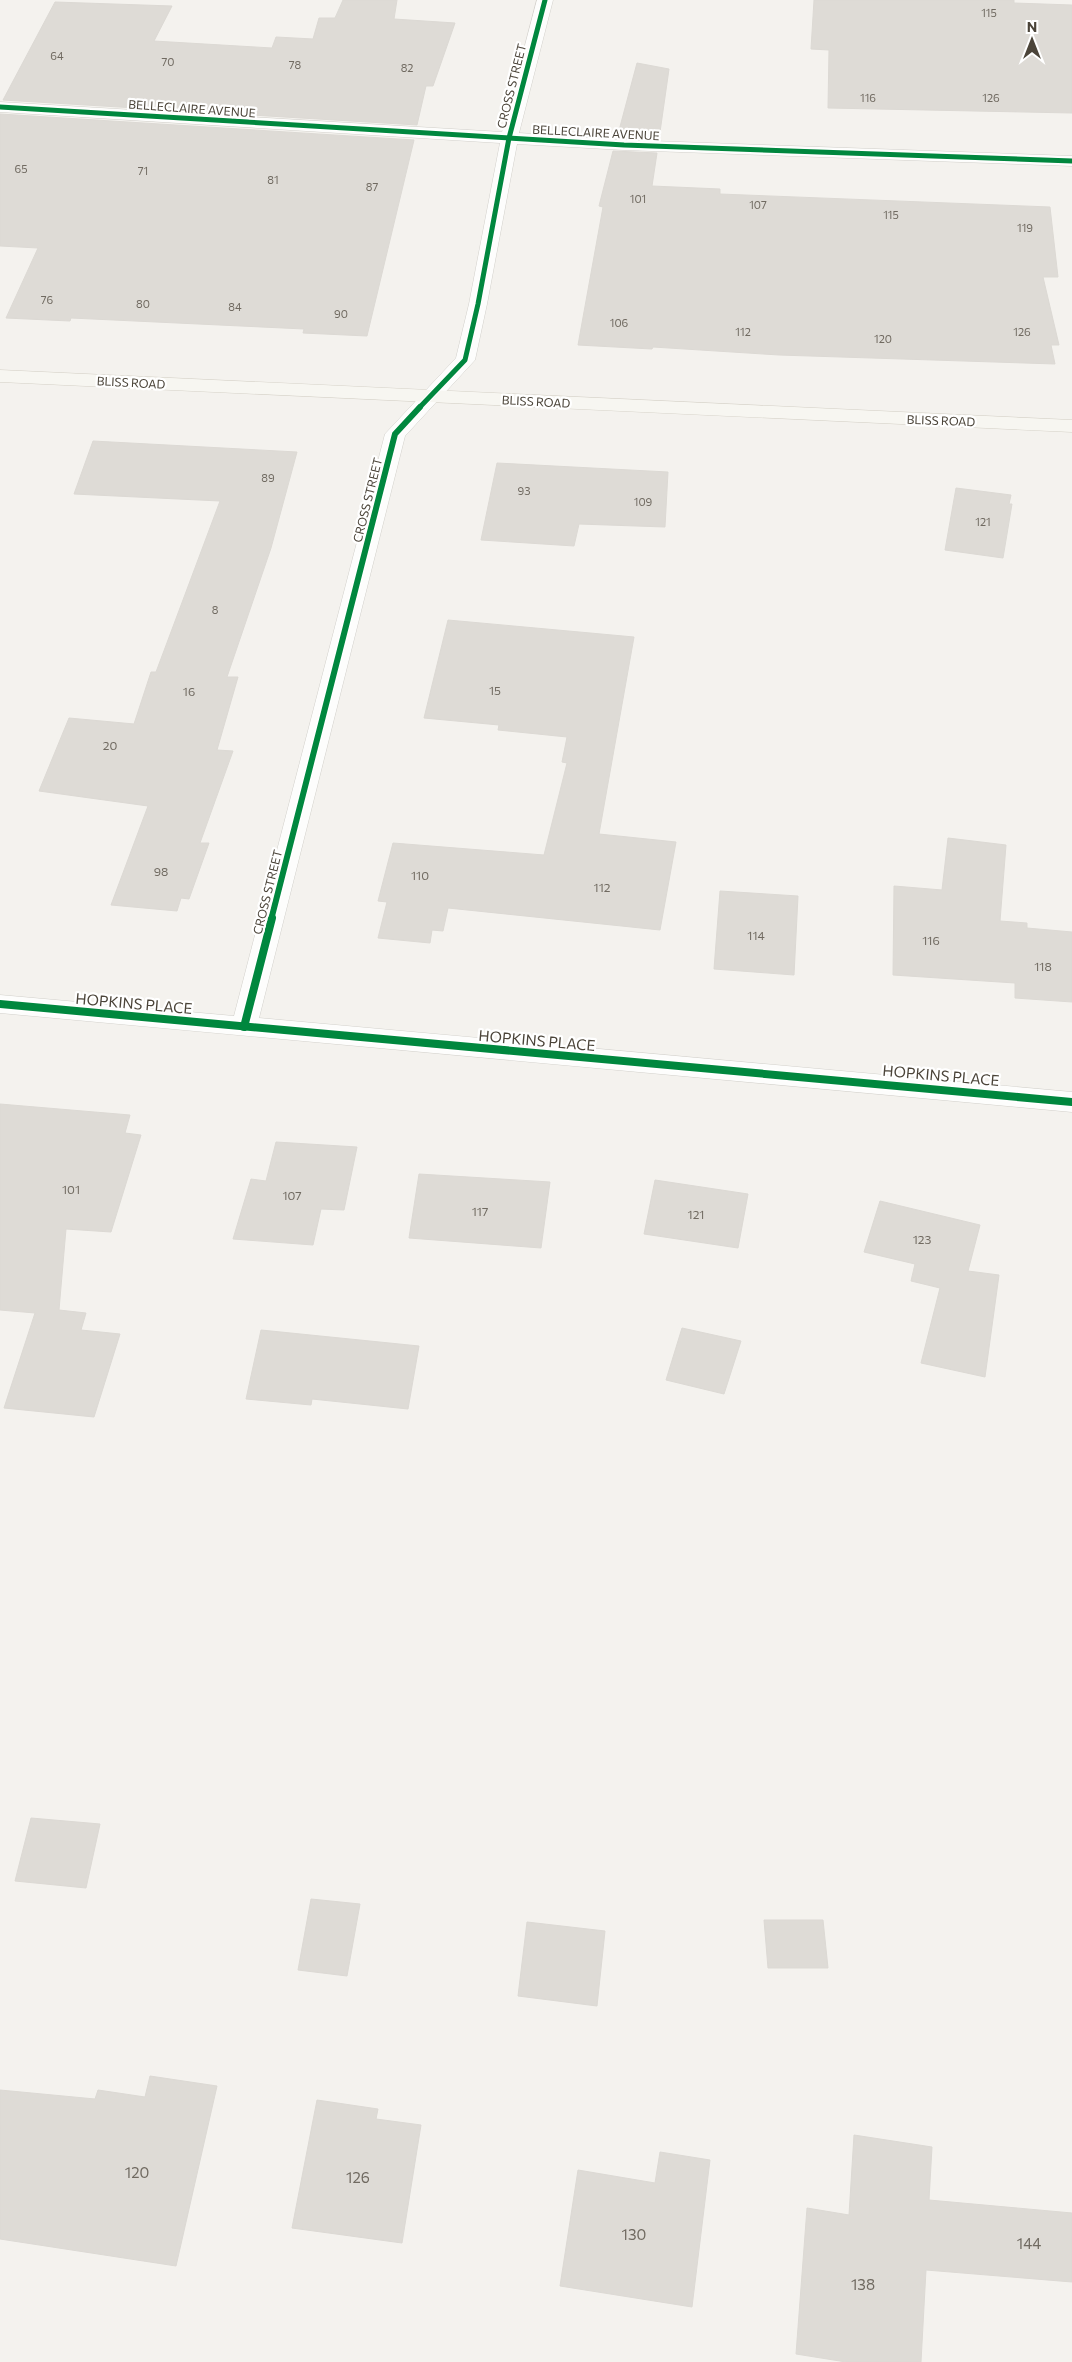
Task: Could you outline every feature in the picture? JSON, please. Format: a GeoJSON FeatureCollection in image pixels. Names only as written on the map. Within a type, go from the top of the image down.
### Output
{"type":"FeatureCollection","features":[{"type":"Feature","properties":{"kind":"main road","name":"BLISS ROAD"},"geometry":{"type":"LineString","coordinates":[[0,376],[1072,426]]}},
{"type":"Feature","properties":{"kind":"street","name":"CROSS STREET"},"geometry":{"type":"LineString","coordinates":[[244,1027],[395,434],[465,360],[478,304],[509,138],[545,0]]}},
{"type":"Feature","properties":{"kind":"street","name":"BELLECLAIRE AVENUE"},"geometry":{"type":"LineString","coordinates":[[0,107],[509,138],[805,152],[1072,161]]}},
{"type":"Feature","properties":{"kind":"street","name":"HOPKINS PLACE"},"geometry":{"type":"LineString","coordinates":[[0,1004],[1072,1102]]}},
{"type":"Feature","properties":{"kind":"building"},"geometry":{"type":"Polygon","coordinates":[[[343,0],[397,0],[394,19],[455,23],[433,86],[426,86],[417,125],[3,100],[55,2],[172,6],[154,41],[272,48],[276,37],[313,39],[319,18],[335,18],[343,0]]]}},
{"type":"Feature","properties":{"kind":"building"},"geometry":{"type":"Polygon","coordinates":[[[814,0],[1014,0],[1014,3],[1072,5],[1072,113],[828,108],[829,50],[811,49],[814,0]]]}},
{"type":"Feature","properties":{"kind":"building"},"geometry":{"type":"Polygon","coordinates":[[[637,63],[669,69],[659,139],[617,138],[637,63]]]}},
{"type":"Feature","properties":{"kind":"building"},"geometry":{"type":"Polygon","coordinates":[[[0,114],[414,140],[367,336],[303,333],[304,329],[71,318],[70,321],[6,318],[38,248],[0,246],[0,114]]]}},
{"type":"Feature","properties":{"kind":"building"},"geometry":{"type":"Polygon","coordinates":[[[613,151],[657,153],[652,186],[720,189],[720,194],[1050,207],[1058,277],[1043,277],[1059,345],[1051,345],[1055,364],[779,355],[653,347],[652,349],[578,345],[603,207],[599,206],[613,151]]]}},
{"type":"Feature","properties":{"kind":"building"},"geometry":{"type":"Polygon","coordinates":[[[93,441],[297,452],[271,548],[227,677],[238,677],[217,750],[233,751],[200,843],[209,843],[189,899],[181,898],[177,911],[111,905],[148,806],[39,791],[69,718],[134,724],[151,672],[156,672],[220,501],[74,494],[93,441]]]}},
{"type":"Feature","properties":{"kind":"building"},"geometry":{"type":"Polygon","coordinates":[[[497,463],[668,472],[665,527],[579,524],[574,546],[481,540],[497,463]]]}},
{"type":"Feature","properties":{"kind":"building"},"geometry":{"type":"Polygon","coordinates":[[[956,488],[1011,495],[1009,504],[1012,504],[1003,558],[945,550],[956,488]]]}},
{"type":"Feature","properties":{"kind":"building"},"geometry":{"type":"Polygon","coordinates":[[[448,620],[634,637],[599,834],[676,842],[660,930],[448,908],[443,931],[432,930],[430,943],[378,938],[387,902],[378,901],[393,843],[544,855],[567,763],[562,762],[567,737],[498,730],[499,725],[424,718],[448,620]]]}},
{"type":"Feature","properties":{"kind":"building"},"geometry":{"type":"Polygon","coordinates":[[[948,838],[1006,845],[1000,921],[1027,923],[1027,928],[1072,932],[1072,1002],[1015,998],[1015,983],[893,975],[894,886],[942,890],[948,838]]]}},
{"type":"Feature","properties":{"kind":"building"},"geometry":{"type":"Polygon","coordinates":[[[720,891],[798,896],[794,975],[714,969],[720,891]]]}},
{"type":"Feature","properties":{"kind":"building"},"geometry":{"type":"Polygon","coordinates":[[[0,1104],[130,1115],[125,1133],[141,1135],[111,1232],[66,1229],[59,1310],[86,1313],[81,1330],[120,1334],[94,1417],[4,1408],[35,1313],[0,1310],[0,1104]]]}},
{"type":"Feature","properties":{"kind":"building"},"geometry":{"type":"Polygon","coordinates":[[[276,1142],[357,1147],[344,1210],[321,1209],[313,1245],[233,1239],[251,1179],[266,1181],[276,1142]]]}},
{"type":"Feature","properties":{"kind":"building"},"geometry":{"type":"Polygon","coordinates":[[[419,1174],[550,1182],[541,1248],[409,1238],[419,1174]]]}},
{"type":"Feature","properties":{"kind":"building"},"geometry":{"type":"Polygon","coordinates":[[[655,1180],[748,1194],[738,1248],[644,1234],[655,1180]]]}},
{"type":"Feature","properties":{"kind":"building"},"geometry":{"type":"Polygon","coordinates":[[[880,1201],[980,1225],[968,1271],[999,1275],[985,1377],[921,1363],[940,1288],[911,1281],[915,1264],[864,1252],[880,1201]]]}},
{"type":"Feature","properties":{"kind":"building"},"geometry":{"type":"Polygon","coordinates":[[[682,1328],[741,1341],[724,1394],[666,1380],[682,1328]]]}},
{"type":"Feature","properties":{"kind":"building"},"geometry":{"type":"Polygon","coordinates":[[[261,1330],[419,1346],[408,1409],[312,1399],[311,1405],[246,1399],[261,1330]]]}},
{"type":"Feature","properties":{"kind":"building"},"geometry":{"type":"Polygon","coordinates":[[[31,1818],[100,1824],[86,1888],[15,1881],[31,1818]]]}},
{"type":"Feature","properties":{"kind":"building"},"geometry":{"type":"Polygon","coordinates":[[[311,1899],[360,1904],[347,1976],[298,1970],[311,1899]]]}},
{"type":"Feature","properties":{"kind":"building"},"geometry":{"type":"Polygon","coordinates":[[[764,1920],[823,1920],[828,1968],[768,1968],[764,1920]]]}},
{"type":"Feature","properties":{"kind":"building"},"geometry":{"type":"Polygon","coordinates":[[[527,1922],[605,1931],[597,2006],[518,1996],[527,1922]]]}},
{"type":"Feature","properties":{"kind":"building"},"geometry":{"type":"Polygon","coordinates":[[[150,2076],[217,2086],[176,2266],[0,2239],[0,2090],[95,2099],[98,2090],[145,2097],[150,2076]]]}},
{"type":"Feature","properties":{"kind":"building"},"geometry":{"type":"Polygon","coordinates":[[[317,2100],[378,2109],[376,2119],[421,2125],[402,2243],[292,2228],[317,2100]]]}},
{"type":"Feature","properties":{"kind":"building"},"geometry":{"type":"Polygon","coordinates":[[[854,2135],[932,2147],[929,2200],[1072,2213],[1072,2282],[926,2270],[921,2362],[846,2362],[796,2354],[807,2208],[849,2215],[854,2135]]]}},
{"type":"Feature","properties":{"kind":"building"},"geometry":{"type":"Polygon","coordinates":[[[660,2152],[710,2160],[692,2307],[560,2286],[578,2170],[655,2183],[660,2152]]]}},
{"type":"Feature","properties":{"kind":"cycle path"},"geometry":{"type":"LineString","coordinates":[[244,1027],[395,434],[465,360],[478,304],[509,138],[545,0]]}},
{"type":"Feature","properties":{"kind":"cycle path"},"geometry":{"type":"LineString","coordinates":[[0,107],[624,145],[1072,161]]}},
{"type":"Feature","properties":{"kind":"cycle path"},"geometry":{"type":"LineString","coordinates":[[0,1004],[1072,1102]]}}]}
